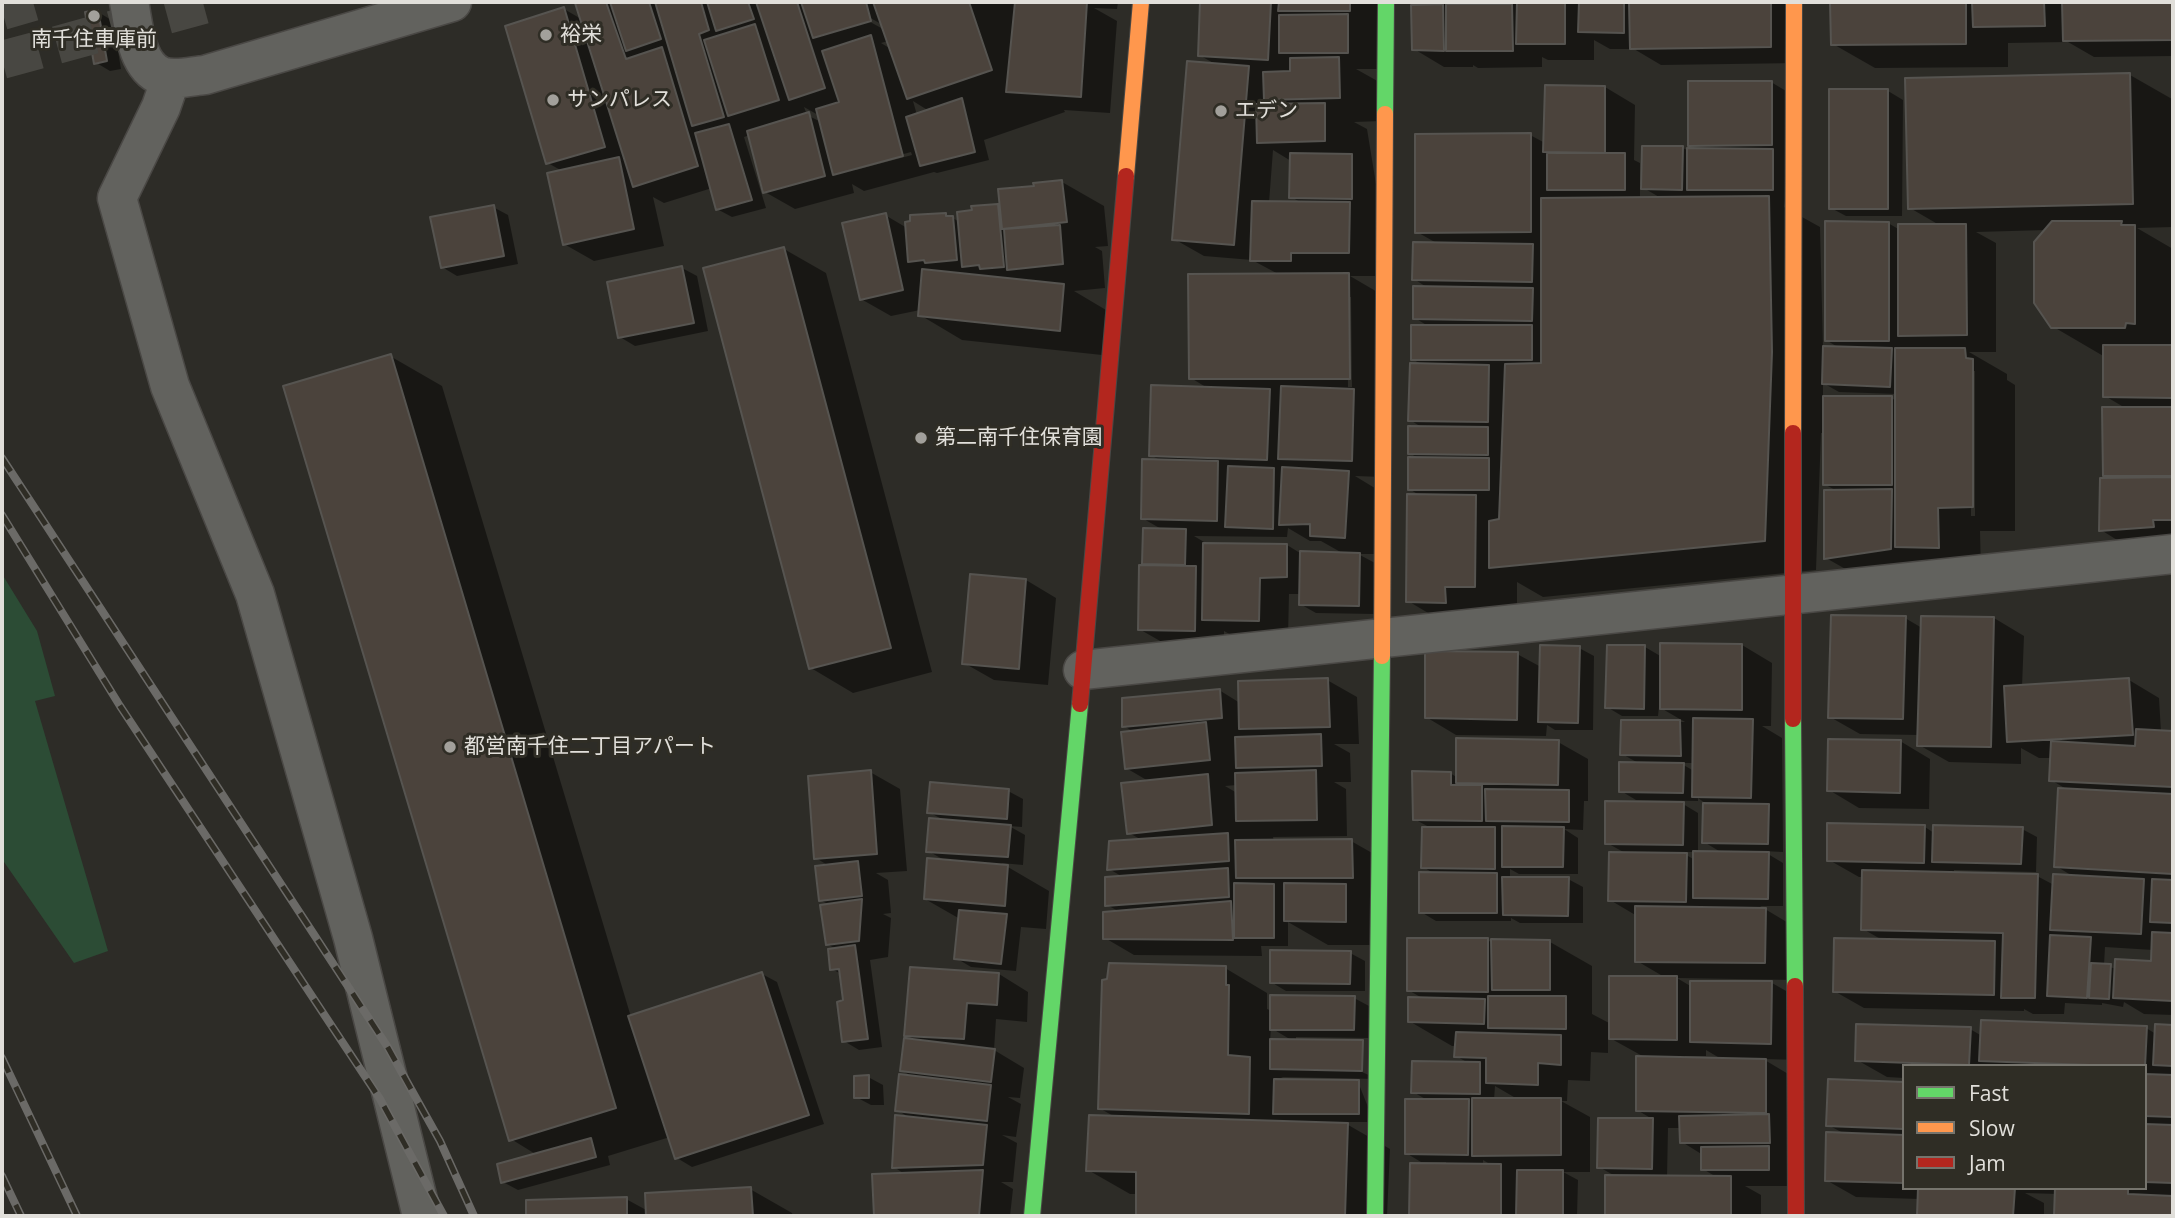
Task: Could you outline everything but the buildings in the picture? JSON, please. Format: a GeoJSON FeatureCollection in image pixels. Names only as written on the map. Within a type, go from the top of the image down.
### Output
{"type":"FeatureCollection","features":[{"type":"Feature","properties":{"kind":"street"},"geometry":{"type":"LineString","coordinates":[[129,2],[141,55],[149,67],[160,75],[172,78],[205,75],[231,68],[452,2]]}},
{"type":"Feature","properties":{"kind":"street"},"geometry":{"type":"LineString","coordinates":[[1032,1216],[1141,2]]}},
{"type":"Feature","properties":{"kind":"street"},"geometry":{"type":"LineString","coordinates":[[1375,1216],[1386,2]]}},
{"type":"Feature","properties":{"kind":"street"},"geometry":{"type":"LineString","coordinates":[[1794,2],[1792,594],[1796,1216]]}},
{"type":"Feature","properties":{"kind":"street"},"geometry":{"type":"LineString","coordinates":[[172,78],[162,107],[117,198],[170,386],[255,594],[353,938],[422,1216]]}},
{"type":"Feature","properties":{"kind":"street"},"geometry":{"type":"LineString","coordinates":[[1083,670],[2173,554]]}},
{"type":"Feature","properties":{"kind":"green space"},"geometry":{"type":"Polygon","coordinates":[[[2,574],[37,631],[55,696],[35,701],[108,951],[74,963],[2,859],[2,574]]]}},
{"type":"Feature","properties":{"kind":"tunnel"},"geometry":{"type":"LineString","coordinates":[[2,11],[33,2]]}},
{"type":"Feature","properties":{"kind":"tunnel"},"geometry":{"type":"LineString","coordinates":[[2,60],[214,2]]}},
{"type":"Feature","properties":{"kind":"railway"},"geometry":{"type":"LineString","coordinates":[[2,458],[387,1046],[440,1141],[474,1216]]}},
{"type":"Feature","properties":{"kind":"railway"},"geometry":{"type":"LineString","coordinates":[[2,515],[120,706],[380,1099],[444,1216]]}},
{"type":"Feature","properties":{"kind":"railway"},"geometry":{"type":"LineString","coordinates":[[2,1058],[77,1216]]}},
{"type":"Feature","properties":{"kind":"railway"},"geometry":{"type":"LineString","coordinates":[[2,1176],[21,1216]]}},
{"type":"Feature","properties":{"kind":"traffic: fast"},"geometry":{"type":"LineString","coordinates":[[1385,114],[1386,2]]}},
{"type":"Feature","properties":{"kind":"traffic: fast"},"geometry":{"type":"LineString","coordinates":[[1375,1216],[1382,656]]}},
{"type":"Feature","properties":{"kind":"traffic: fast"},"geometry":{"type":"LineString","coordinates":[[1032,1216],[1080,704]]}},
{"type":"Feature","properties":{"kind":"traffic: fast"},"geometry":{"type":"LineString","coordinates":[[1793,719],[1795,986]]}},
{"type":"Feature","properties":{"kind":"traffic: slow"},"geometry":{"type":"LineString","coordinates":[[1126,176],[1141,2]]}},
{"type":"Feature","properties":{"kind":"traffic: slow"},"geometry":{"type":"LineString","coordinates":[[1793,433],[1794,2]]}},
{"type":"Feature","properties":{"kind":"traffic: slow"},"geometry":{"type":"LineString","coordinates":[[1382,656],[1385,114]]}},
{"type":"Feature","properties":{"kind":"traffic: jam"},"geometry":{"type":"LineString","coordinates":[[1080,704],[1126,176]]}},
{"type":"Feature","properties":{"kind":"traffic: jam"},"geometry":{"type":"LineString","coordinates":[[1793,433],[1793,719]]}},
{"type":"Feature","properties":{"kind":"traffic: jam"},"geometry":{"type":"LineString","coordinates":[[1795,986],[1796,1216]]}},
{"type":"Feature","properties":{"kind":"place","name":"南千住車庫前"},"geometry":{"type":"Point","coordinates":[94,16]}},
{"type":"Feature","properties":{"kind":"place","name":"裕栄"},"geometry":{"type":"Point","coordinates":[546,35]}},
{"type":"Feature","properties":{"kind":"place","name":"サンパレス"},"geometry":{"type":"Point","coordinates":[553,100]}},
{"type":"Feature","properties":{"kind":"place","name":"エデン"},"geometry":{"type":"Point","coordinates":[1221,111]}},
{"type":"Feature","properties":{"kind":"place","name":"第二南千住保育園"},"geometry":{"type":"Point","coordinates":[921,438]}},
{"type":"Feature","properties":{"kind":"place","name":"都営南千住二丁目アパート"},"geometry":{"type":"Point","coordinates":[450,747]}}]}
